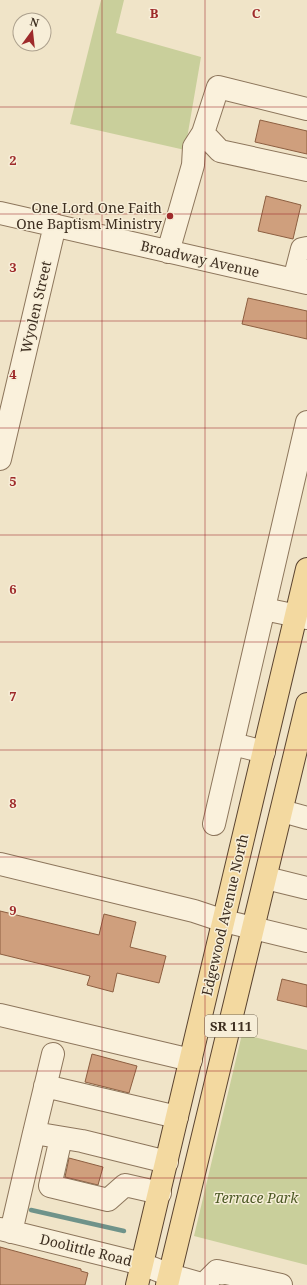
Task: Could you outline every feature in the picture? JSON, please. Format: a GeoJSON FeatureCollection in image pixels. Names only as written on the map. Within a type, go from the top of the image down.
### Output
{"type":"FeatureCollection","features":[{"type":"Feature","properties":{"kind":"main road","name":"Edgewood Avenue North"},"geometry":{"type":"LineString","coordinates":[[137,1285],[264,752],[301,617],[307,569]]}},
{"type":"Feature","properties":{"kind":"main road","name":"SR 111"},"geometry":{"type":"LineString","coordinates":[[168,1280],[254,929],[307,704]]}},
{"type":"Feature","properties":{"kind":"street"},"geometry":{"type":"LineString","coordinates":[[168,252],[194,165],[194,147],[203,133],[218,87],[307,110]]}},
{"type":"Feature","properties":{"kind":"street"},"geometry":{"type":"LineString","coordinates":[[203,133],[220,151],[307,170]]}},
{"type":"Feature","properties":{"kind":"street"},"geometry":{"type":"LineString","coordinates":[[194,165],[220,151]]}},
{"type":"Feature","properties":{"kind":"street","name":"Broadway Avenue"},"geometry":{"type":"LineString","coordinates":[[0,213],[300,282]]}},
{"type":"Feature","properties":{"kind":"street","name":"Wyolen Street"},"geometry":{"type":"LineString","coordinates":[[0,459],[7,405],[55,225]]}},
{"type":"Feature","properties":{"kind":"street"},"geometry":{"type":"LineString","coordinates":[[300,282],[302,249],[307,248]]}},
{"type":"Feature","properties":{"kind":"street"},"geometry":{"type":"LineString","coordinates":[[214,824],[264,609],[302,470],[307,422]]}},
{"type":"Feature","properties":{"kind":"street"},"geometry":{"type":"LineString","coordinates":[[264,609],[301,617]]}},
{"type":"Feature","properties":{"kind":"street"},"geometry":{"type":"LineString","coordinates":[[233,744],[264,752]]}},
{"type":"Feature","properties":{"kind":"street"},"geometry":{"type":"LineString","coordinates":[[282,812],[307,818]]}},
{"type":"Feature","properties":{"kind":"street"},"geometry":{"type":"LineString","coordinates":[[0,864],[194,911],[254,929],[307,941]]}},
{"type":"Feature","properties":{"kind":"street"},"geometry":{"type":"LineString","coordinates":[[266,878],[307,888]]}},
{"type":"Feature","properties":{"kind":"street"},"geometry":{"type":"LineString","coordinates":[[0,1015],[191,1060]]}},
{"type":"Feature","properties":{"kind":"street"},"geometry":{"type":"LineString","coordinates":[[6,1230],[34,1134],[53,1054]]}},
{"type":"Feature","properties":{"kind":"street"},"geometry":{"type":"LineString","coordinates":[[45,1086],[178,1117]]}},
{"type":"Feature","properties":{"kind":"street"},"geometry":{"type":"LineString","coordinates":[[34,1134],[61,1138],[167,1162]]}},
{"type":"Feature","properties":{"kind":"street"},"geometry":{"type":"LineString","coordinates":[[61,1138],[50,1186],[108,1200],[125,1185],[133,1154]]}},
{"type":"Feature","properties":{"kind":"street"},"geometry":{"type":"LineString","coordinates":[[125,1185],[160,1193]]}},
{"type":"Feature","properties":{"kind":"street","name":"Doolittle Road"},"geometry":{"type":"LineString","coordinates":[[6,1230],[142,1264],[168,1280],[206,1285]]}},
{"type":"Feature","properties":{"kind":"street"},"geometry":{"type":"LineString","coordinates":[[206,1285],[208,1280],[217,1271],[281,1285]]}},
{"type":"Feature","properties":{"kind":"green space"},"geometry":{"type":"Polygon","coordinates":[[[101,0],[124,0],[116,33],[201,57],[185,150],[70,124],[101,0]]]}},
{"type":"Feature","properties":{"kind":"green space","name":"Terrace Park"},"geometry":{"type":"Polygon","coordinates":[[[242,1034],[307,1050],[307,1265],[194,1236],[242,1034]]]}},
{"type":"Feature","properties":{"kind":"building"},"geometry":{"type":"Polygon","coordinates":[[[260,120],[307,131],[307,154],[255,142],[260,120]]]}},
{"type":"Feature","properties":{"kind":"building"},"geometry":{"type":"Polygon","coordinates":[[[266,196],[301,205],[293,239],[258,231],[266,196]]]}},
{"type":"Feature","properties":{"kind":"building"},"geometry":{"type":"Polygon","coordinates":[[[248,298],[307,311],[307,339],[242,324],[248,298]]]}},
{"type":"Feature","properties":{"kind":"building"},"geometry":{"type":"Polygon","coordinates":[[[0,911],[99,935],[104,914],[136,922],[130,947],[166,956],[159,983],[117,973],[113,992],[87,985],[90,976],[0,954],[0,911]]]}},
{"type":"Feature","properties":{"kind":"building"},"geometry":{"type":"Polygon","coordinates":[[[282,979],[307,985],[307,1007],[277,1000],[282,979]]]}},
{"type":"Feature","properties":{"kind":"building"},"geometry":{"type":"Polygon","coordinates":[[[92,1054],[137,1066],[129,1093],[85,1082],[92,1054]]]}},
{"type":"Feature","properties":{"kind":"building"},"geometry":{"type":"Polygon","coordinates":[[[69,1158],[103,1167],[98,1185],[65,1177],[69,1158]]]}},
{"type":"Feature","properties":{"kind":"building"},"geometry":{"type":"Polygon","coordinates":[[[0,1247],[81,1269],[81,1271],[88,1273],[85,1285],[0,1285],[0,1247]]]}},
{"type":"Feature","properties":{"kind":"waterway"},"geometry":{"type":"LineString","coordinates":[[31,1210],[124,1231]]}},
{"type":"Feature","properties":{"kind":"place","name":"One Lord One Faith One Baptism Ministry"},"geometry":{"type":"Point","coordinates":[170,216]}}]}
